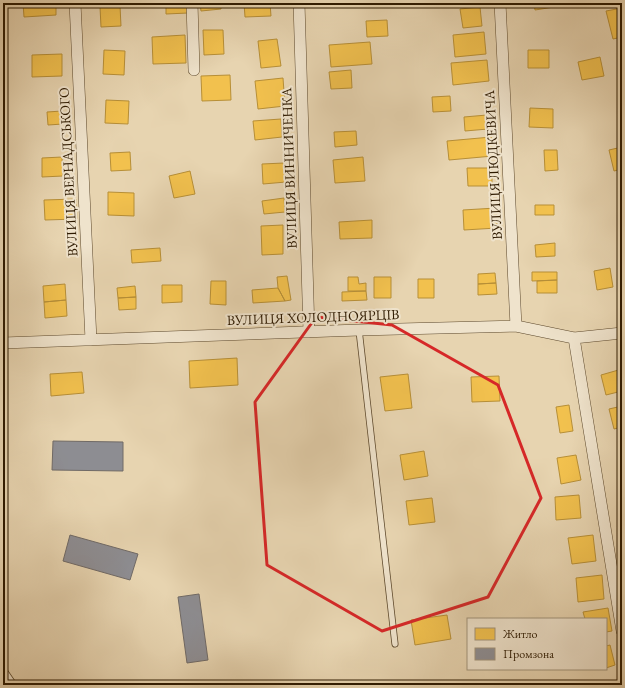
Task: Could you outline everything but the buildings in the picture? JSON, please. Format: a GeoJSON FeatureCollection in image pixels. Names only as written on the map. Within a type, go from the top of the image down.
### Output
{"type":"FeatureCollection","features":[{"type":"Feature","properties":{"kind":"street","name":"ВУЛИЦЯ ВЕРНАДСЬКОГО"},"geometry":{"type":"LineString","coordinates":[[75,3],[91,340]]}},
{"type":"Feature","properties":{"kind":"street"},"geometry":{"type":"LineString","coordinates":[[192,3],[194,70]]}},
{"type":"Feature","properties":{"kind":"street","name":"ВУЛИЦЯ ВИННИЧЕНКА"},"geometry":{"type":"LineString","coordinates":[[299,3],[309,332]]}},
{"type":"Feature","properties":{"kind":"street","name":"ВУЛИЦЯ ЛЮДКЕВИЧА"},"geometry":{"type":"LineString","coordinates":[[500,3],[516,326]]}},
{"type":"Feature","properties":{"kind":"street","name":"ВУЛИЦЯ ХОЛОДНОЯРЦІВ"},"geometry":{"type":"LineString","coordinates":[[3,343],[359,330],[516,326],[574,338],[622,333]]}},
{"type":"Feature","properties":{"kind":"street"},"geometry":{"type":"LineString","coordinates":[[574,338],[622,631]]}},
{"type":"Feature","properties":{"kind":"lane"},"geometry":{"type":"LineString","coordinates":[[359,330],[395,644]]}},
{"type":"Feature","properties":{"kind":"lane"},"geometry":{"type":"LineString","coordinates":[[3,669],[14,685]]}},
{"type":"Feature","properties":{"kind":"highlighted area"},"geometry":{"type":"Polygon","coordinates":[[[316,317],[392,325],[498,385],[541,498],[488,597],[382,631],[267,565],[255,402],[316,317]]]}}]}
